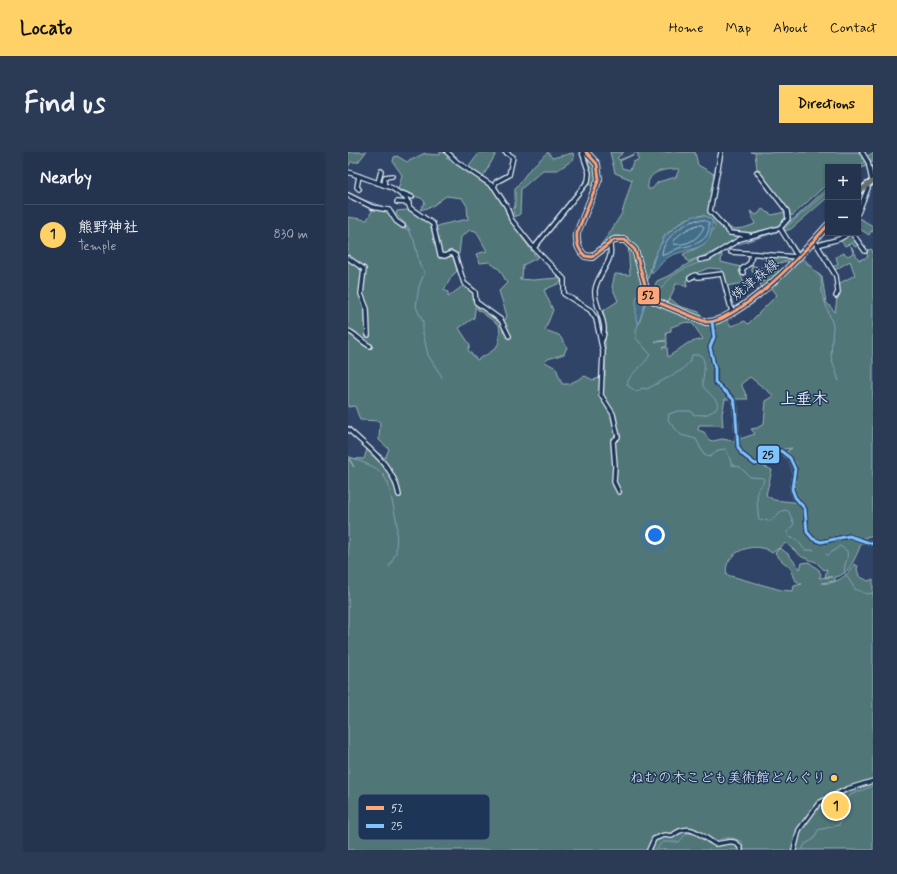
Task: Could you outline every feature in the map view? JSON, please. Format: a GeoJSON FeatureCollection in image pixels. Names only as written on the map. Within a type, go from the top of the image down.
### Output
{"type":"FeatureCollection","features":[{"type":"Feature","properties":{"kind":"main road"},"geometry":{"type":"LineString","coordinates":[[586,152],[597,164],[600,177],[577,233],[576,243],[583,254],[588,257],[596,255],[609,243],[621,239],[632,245],[648,295],[652,300],[685,314],[712,322]]}},
{"type":"Feature","properties":{"kind":"main road"},"geometry":{"type":"LineString","coordinates":[[861,190],[871,182]]}},
{"type":"Feature","properties":{"kind":"main road","name":"焼津森線"},"geometry":{"type":"LineString","coordinates":[[712,322],[755,298],[770,286],[825,228]]}},
{"type":"Feature","properties":{"kind":"street"},"geometry":{"type":"LineString","coordinates":[[447,152],[458,162],[494,187],[507,207],[511,220],[534,248],[564,279],[564,292],[567,297],[593,313],[596,319],[601,342],[601,395],[613,414],[618,437],[613,441],[613,451],[615,466],[614,482],[619,492]]}},
{"type":"Feature","properties":{"kind":"street"},"geometry":{"type":"LineString","coordinates":[[494,187],[496,182],[509,174],[512,168],[513,156],[505,152]]}},
{"type":"Feature","properties":{"kind":"street"},"geometry":{"type":"LineString","coordinates":[[534,248],[588,181],[589,173],[582,152]]}},
{"type":"Feature","properties":{"kind":"street"},"geometry":{"type":"LineString","coordinates":[[721,152],[710,211],[730,233],[749,235],[781,230],[788,219],[787,212],[757,172]]}},
{"type":"Feature","properties":{"kind":"street"},"geometry":{"type":"LineString","coordinates":[[861,206],[871,182],[868,162],[862,152]]}},
{"type":"Feature","properties":{"kind":"street"},"geometry":{"type":"LineString","coordinates":[[378,183],[381,171]]}},
{"type":"Feature","properties":{"kind":"street"},"geometry":{"type":"LineString","coordinates":[[348,172],[412,197]]}},
{"type":"Feature","properties":{"kind":"street"},"geometry":{"type":"LineString","coordinates":[[358,176],[357,187],[359,189]]}},
{"type":"Feature","properties":{"kind":"street"},"geometry":{"type":"LineString","coordinates":[[384,185],[385,177],[392,176]]}},
{"type":"Feature","properties":{"kind":"street"},"geometry":{"type":"LineString","coordinates":[[396,190],[406,198],[410,208],[433,224],[440,255],[445,256],[451,253],[455,256],[464,283],[475,292],[476,302],[501,320],[509,336]]}},
{"type":"Feature","properties":{"kind":"street"},"geometry":{"type":"LineString","coordinates":[[348,195],[372,207],[389,210],[396,221],[403,226]]}},
{"type":"Feature","properties":{"kind":"street"},"geometry":{"type":"LineString","coordinates":[[397,202],[409,203]]}},
{"type":"Feature","properties":{"kind":"street"},"geometry":{"type":"LineString","coordinates":[[781,230],[800,255]]}},
{"type":"Feature","properties":{"kind":"street"},"geometry":{"type":"LineString","coordinates":[[700,260],[709,258],[729,244],[749,235]]}},
{"type":"Feature","properties":{"kind":"street"},"geometry":{"type":"LineString","coordinates":[[819,245],[828,242],[836,242],[844,236]]}},
{"type":"Feature","properties":{"kind":"street"},"geometry":{"type":"LineString","coordinates":[[854,236],[865,251]]}},
{"type":"Feature","properties":{"kind":"street"},"geometry":{"type":"LineString","coordinates":[[814,240],[819,245],[827,263],[836,276],[838,292],[836,296]]}},
{"type":"Feature","properties":{"kind":"street"},"geometry":{"type":"LineString","coordinates":[[601,342],[604,328],[594,292],[599,279],[608,265],[609,243]]}},
{"type":"Feature","properties":{"kind":"street"},"geometry":{"type":"LineString","coordinates":[[731,252],[800,255]]}},
{"type":"Feature","properties":{"kind":"street"},"geometry":{"type":"LineString","coordinates":[[743,273],[742,269],[750,263],[752,254]]}},
{"type":"Feature","properties":{"kind":"street"},"geometry":{"type":"LineString","coordinates":[[348,258],[364,269],[361,294],[367,309],[368,335]]}},
{"type":"Feature","properties":{"kind":"street"},"geometry":{"type":"LineString","coordinates":[[690,278],[695,275],[698,277],[722,274],[732,312]]}},
{"type":"Feature","properties":{"kind":"street"},"geometry":{"type":"LineString","coordinates":[[712,322],[714,337],[710,347],[715,368],[715,382],[735,404],[737,442],[742,454],[754,464],[761,463],[770,453],[776,451],[781,451],[790,458],[795,469],[792,489],[795,497],[805,509],[808,532],[813,539],[821,542],[849,536],[873,544]]}},
{"type":"Feature","properties":{"kind":"street"},"geometry":{"type":"LineString","coordinates":[[348,331],[353,332],[362,342],[370,346]]}},
{"type":"Feature","properties":{"kind":"street"},"geometry":{"type":"LineString","coordinates":[[348,429],[386,464],[394,478],[399,495]]}},
{"type":"Feature","properties":{"kind":"street"},"geometry":{"type":"LineString","coordinates":[[794,850],[799,830],[819,803],[847,789],[873,781]]}},
{"type":"Feature","properties":{"kind":"street"},"geometry":{"type":"LineString","coordinates":[[649,850],[654,839],[664,835],[672,836],[679,830],[686,829],[697,832],[715,844],[730,841],[737,843],[741,850]]}},
{"type":"Feature","properties":{"kind":"green space"},"geometry":{"type":"Polygon","coordinates":[[[348,152],[366,152],[358,162],[351,162],[348,167],[348,152]]]}},
{"type":"Feature","properties":{"kind":"green space"},"geometry":{"type":"Polygon","coordinates":[[[440,152],[450,152],[457,157],[446,158],[467,169],[480,152],[497,152],[481,180],[488,183],[499,194],[513,224],[537,258],[523,265],[522,278],[519,279],[533,280],[558,278],[561,280],[560,283],[544,290],[553,310],[545,330],[559,335],[567,347],[564,354],[548,359],[545,362],[556,368],[562,384],[569,384],[585,376],[593,380],[605,376],[605,327],[603,311],[618,301],[612,287],[615,274],[630,275],[628,242],[621,236],[614,236],[603,248],[594,254],[622,213],[632,180],[615,173],[610,152],[624,152],[617,158],[619,160],[635,154],[620,161],[622,168],[630,170],[633,162],[638,160],[638,154],[635,152],[695,152],[698,165],[714,174],[715,180],[709,212],[723,228],[732,233],[743,236],[711,253],[688,262],[683,254],[703,244],[715,226],[711,219],[703,215],[685,219],[665,235],[653,260],[647,283],[655,303],[706,324],[727,319],[731,326],[745,321],[748,324],[777,295],[772,288],[801,258],[822,277],[826,302],[835,312],[840,283],[855,275],[850,261],[835,270],[833,267],[838,264],[836,257],[844,253],[848,256],[853,253],[851,246],[859,260],[868,257],[866,251],[871,249],[873,251],[873,535],[863,538],[853,562],[845,572],[840,576],[835,577],[835,581],[821,583],[831,583],[840,579],[845,576],[854,564],[858,566],[857,569],[859,576],[868,581],[873,579],[873,850],[348,850],[348,458],[354,467],[349,458],[364,459],[368,446],[385,458],[389,449],[379,440],[380,421],[360,420],[355,406],[348,407],[348,217],[367,220],[373,209],[389,211],[395,222],[410,230],[396,214],[397,211],[408,210],[430,223],[439,259],[453,256],[457,271],[452,276],[444,290],[448,292],[448,297],[464,285],[472,289],[476,302],[474,318],[459,328],[470,345],[468,350],[477,360],[496,347],[500,339],[500,333],[499,325],[477,309],[477,307],[505,320],[507,316],[499,291],[507,283],[500,270],[489,262],[480,263],[476,254],[487,251],[476,231],[470,230],[461,237],[459,254],[450,252],[442,254],[435,228],[440,225],[468,219],[467,206],[462,198],[446,196],[431,207],[420,210],[425,202],[421,198],[414,196],[409,200],[398,190],[402,175],[393,162],[394,157],[397,156],[407,162],[425,154],[440,155],[440,152]],[[679,169],[657,172],[650,178],[648,189],[652,189],[658,182],[676,177],[679,169]],[[686,322],[671,327],[671,331],[666,332],[667,340],[655,342],[667,341],[667,346],[662,348],[667,347],[668,357],[688,343],[703,339],[693,324],[686,322]],[[750,377],[741,384],[748,399],[725,399],[722,414],[723,427],[719,425],[699,425],[698,430],[704,432],[709,440],[713,441],[722,439],[734,441],[755,434],[751,429],[757,428],[764,424],[766,401],[774,396],[750,377]],[[792,448],[769,451],[763,458],[763,466],[772,470],[766,495],[774,500],[802,503],[795,491],[796,463],[787,451],[792,448]],[[786,543],[772,553],[764,548],[755,547],[742,550],[731,557],[726,569],[727,575],[781,590],[793,591],[794,586],[802,584],[796,581],[790,567],[775,553],[780,548],[788,554],[800,569],[802,563],[809,562],[819,570],[821,575],[819,578],[833,577],[825,577],[827,569],[824,570],[816,562],[802,557],[786,543]]]}},
{"type":"Feature","properties":{"kind":"green space"},"geometry":{"type":"Polygon","coordinates":[[[548,152],[552,158],[573,153],[574,159],[558,170],[543,170],[521,189],[520,214],[515,217],[513,212],[515,205],[515,189],[529,170],[548,152]]]}},
{"type":"Feature","properties":{"kind":"green space"},"geometry":{"type":"Polygon","coordinates":[[[584,152],[592,160],[597,171],[594,187],[588,184],[590,175],[584,152]]]}},
{"type":"Feature","properties":{"kind":"green space"},"geometry":{"type":"Polygon","coordinates":[[[751,152],[860,152],[864,158],[873,153],[873,162],[861,168],[861,164],[825,164],[825,186],[792,216],[757,169],[755,153],[751,152]]]}},
{"type":"Feature","properties":{"kind":"green space"},"geometry":{"type":"Polygon","coordinates":[[[825,190],[825,200],[791,229],[785,231],[782,227],[796,217],[825,190]]]}},
{"type":"Feature","properties":{"kind":"green space"},"geometry":{"type":"Polygon","coordinates":[[[762,209],[772,215],[785,212],[786,217],[778,227],[748,233],[734,232],[726,228],[710,211],[732,229],[744,228],[755,224],[750,211],[756,215],[762,209]]]}},
{"type":"Feature","properties":{"kind":"green space"},"geometry":{"type":"Polygon","coordinates":[[[861,219],[873,226],[873,232],[871,231],[869,235],[861,230],[861,219]]]}},
{"type":"Feature","properties":{"kind":"green space"},"geometry":{"type":"Polygon","coordinates":[[[846,236],[852,236],[859,245],[855,247],[852,243],[845,246],[840,240],[846,236]]]}},
{"type":"Feature","properties":{"kind":"green space"},"geometry":{"type":"Polygon","coordinates":[[[722,254],[721,262],[741,267],[739,271],[744,283],[727,286],[721,269],[709,268],[696,273],[695,279],[686,280],[687,287],[676,284],[669,301],[671,299],[679,306],[699,312],[704,319],[685,313],[655,296],[654,287],[657,281],[696,259],[711,259],[722,254]]]}},
{"type":"Feature","properties":{"kind":"green space"},"geometry":{"type":"Polygon","coordinates":[[[765,257],[795,258],[789,264],[787,261],[776,264],[779,274],[762,290],[760,283],[764,281],[757,281],[751,265],[761,268],[766,262],[765,257]]]}},
{"type":"Feature","properties":{"kind":"water"},"geometry":{"type":"Polygon","coordinates":[[[694,216],[705,216],[712,220],[712,231],[709,239],[698,247],[667,258],[656,270],[651,273],[656,255],[665,238],[677,225],[694,216]]]}},
{"type":"Feature","properties":{"kind":"water"},"geometry":{"type":"Polygon","coordinates":[[[641,286],[646,301],[639,324],[636,319],[636,300],[641,286]]]}},
{"type":"Feature","properties":{"kind":"waterway"},"geometry":{"type":"LineString","coordinates":[[869,160],[873,157]]}},
{"type":"Feature","properties":{"kind":"waterway"},"geometry":{"type":"LineString","coordinates":[[861,164],[866,161]]}},
{"type":"Feature","properties":{"kind":"waterway"},"geometry":{"type":"LineString","coordinates":[[783,230],[825,194]]}},
{"type":"Feature","properties":{"kind":"waterway"},"geometry":{"type":"LineString","coordinates":[[357,198],[389,208],[393,211],[398,220],[405,225],[414,240],[420,266],[425,272],[419,286],[416,307],[423,322],[423,333],[428,355],[442,377]]}},
{"type":"Feature","properties":{"kind":"waterway"},"geometry":{"type":"LineString","coordinates":[[730,247],[780,231]]}},
{"type":"Feature","properties":{"kind":"waterway"},"geometry":{"type":"LineString","coordinates":[[787,235],[800,254]]}},
{"type":"Feature","properties":{"kind":"waterway"},"geometry":{"type":"LineString","coordinates":[[652,297],[670,278],[677,273],[723,251]]}},
{"type":"Feature","properties":{"kind":"waterway"},"geometry":{"type":"LineString","coordinates":[[802,256],[821,278],[822,294],[833,325],[831,357],[839,381]]}},
{"type":"Feature","properties":{"kind":"waterway"},"geometry":{"type":"LineString","coordinates":[[649,298],[646,301],[636,331],[636,338],[650,354],[648,359],[628,380],[627,385],[637,392],[642,388],[647,389],[682,370],[690,361],[692,355],[701,355],[704,362],[703,385],[717,402],[715,410],[704,415],[694,415],[691,411],[678,411],[669,414],[668,420],[681,435],[696,439],[704,455],[710,457],[718,450],[726,449],[732,465],[740,467],[750,477],[764,478],[763,483],[757,492],[759,520],[771,521],[781,511],[786,510],[789,512],[794,524],[787,532],[789,537],[797,540],[805,550],[814,550]]}},
{"type":"Feature","properties":{"kind":"waterway"},"geometry":{"type":"LineString","coordinates":[[348,456],[374,467],[382,473],[388,483],[397,523],[396,553],[389,567]]}},
{"type":"Feature","properties":{"kind":"waterway"},"geometry":{"type":"LineString","coordinates":[[826,554],[828,555],[840,546],[847,551],[844,568],[845,574]]}},
{"type":"Feature","properties":{"kind":"waterway"},"geometry":{"type":"LineString","coordinates":[[846,575],[855,589],[867,594],[873,593]]}},
{"type":"Feature","properties":{"kind":"waterway"},"geometry":{"type":"LineString","coordinates":[[802,850],[805,844],[814,839],[818,830],[839,825],[850,795],[873,786]]}},
{"type":"Feature","properties":{"kind":"waterway"},"geometry":{"type":"LineString","coordinates":[[656,850],[662,842],[679,842],[687,833],[695,834],[709,844],[713,844]]}},
{"type":"Feature","properties":{"kind":"waterway"},"geometry":{"type":"LineString","coordinates":[[716,842],[726,838],[735,839],[742,842],[744,850]]}},
{"type":"Feature","properties":{"kind":"transit line","name":"52"},"geometry":{"type":"LineString","coordinates":[[586,152],[597,164],[599,179],[577,233],[577,243],[579,249],[585,256],[592,257],[614,240],[625,240],[635,250],[648,295],[652,300],[706,322],[725,317],[761,292],[773,282],[825,228]]}},
{"type":"Feature","properties":{"kind":"transit line","name":"25"},"geometry":{"type":"LineString","coordinates":[[712,322],[714,337],[710,347],[715,369],[715,382],[733,399],[735,404],[738,447],[742,454],[755,464],[761,463],[770,453],[776,451],[781,451],[790,458],[795,469],[792,489],[795,497],[805,509],[807,532],[813,539],[821,542],[849,536],[873,544]]}},
{"type":"Feature","properties":{"kind":"place","name":"ねむの木こども美術館どんぐり"},"geometry":{"type":"Point","coordinates":[834,778]}},
{"type":"Feature","properties":{"kind":"place","name":"熊野神社"},"geometry":{"type":"Point","coordinates":[836,806]}},
{"type":"Feature","properties":{"kind":"district","name":"上垂木"},"geometry":{"type":"Point","coordinates":[804,399]}}]}
